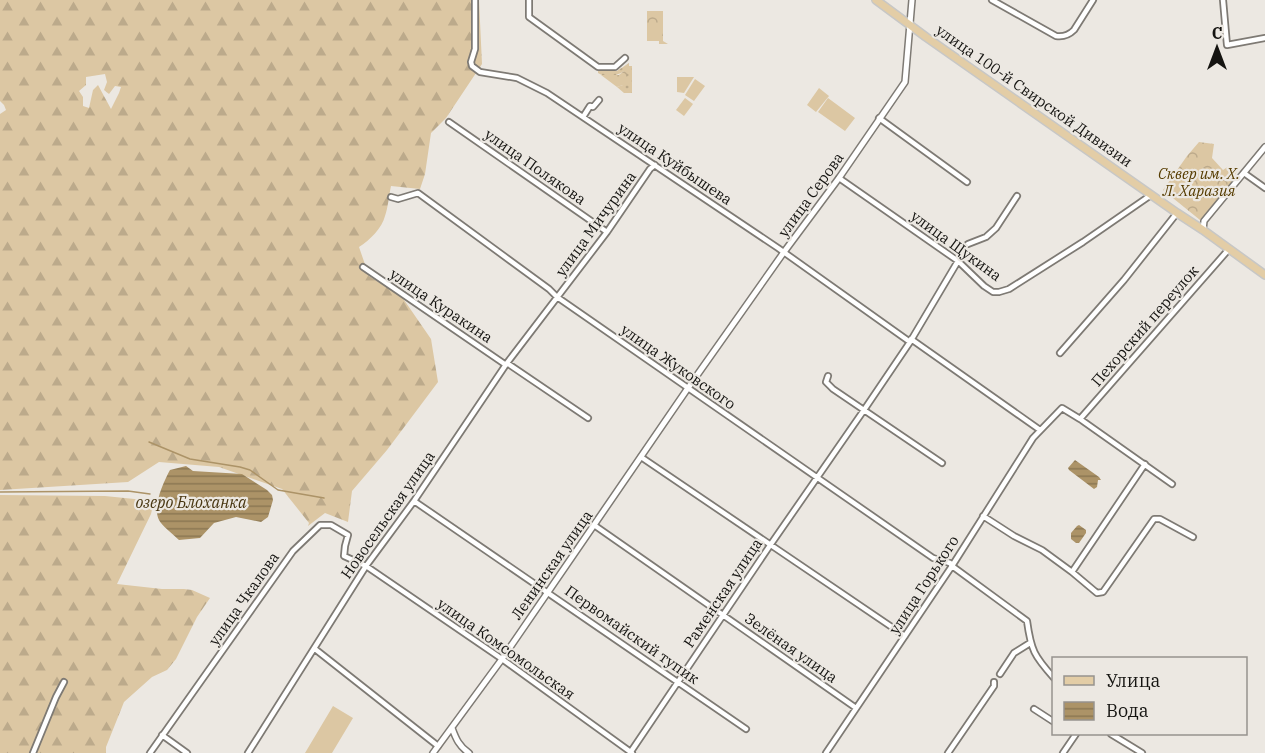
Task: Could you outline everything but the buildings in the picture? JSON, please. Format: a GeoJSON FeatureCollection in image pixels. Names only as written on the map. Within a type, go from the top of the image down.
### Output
{"type":"FeatureCollection","features":[{"type":"Feature","properties":{"kind":"main road","name":"улица 100-й Свирской Дивизии"},"geometry":{"type":"LineString","coordinates":[[876,0],[1265,275]]}},
{"type":"Feature","properties":{"kind":"street","name":"улица Куйбышева"},"geometry":{"type":"LineString","coordinates":[[475,0],[475,49],[472,66],[480,72],[517,78],[547,93],[784,252],[910,341]]}},
{"type":"Feature","properties":{"kind":"street"},"geometry":{"type":"LineString","coordinates":[[529,0],[529,17],[598,67],[615,67],[625,58]]}},
{"type":"Feature","properties":{"kind":"street","name":"улица Серова"},"geometry":{"type":"LineString","coordinates":[[688,388],[905,82],[912,0]]}},
{"type":"Feature","properties":{"kind":"street"},"geometry":{"type":"LineString","coordinates":[[992,0],[1056,36],[1062,37],[1071,33],[1093,0]]}},
{"type":"Feature","properties":{"kind":"street"},"geometry":{"type":"LineString","coordinates":[[1223,0],[1227,45],[1265,38]]}},
{"type":"Feature","properties":{"kind":"street"},"geometry":{"type":"LineString","coordinates":[[583,117],[590,106],[593,107],[599,100]]}},
{"type":"Feature","properties":{"kind":"street"},"geometry":{"type":"LineString","coordinates":[[879,118],[968,182]]}},
{"type":"Feature","properties":{"kind":"street","name":"улица Полякова"},"geometry":{"type":"LineString","coordinates":[[450,122],[607,232]]}},
{"type":"Feature","properties":{"kind":"street"},"geometry":{"type":"LineString","coordinates":[[1203,230],[1204,221],[1265,147]]}},
{"type":"Feature","properties":{"kind":"street","name":"улица Мичурина"},"geometry":{"type":"LineString","coordinates":[[558,297],[655,165]]}},
{"type":"Feature","properties":{"kind":"street"},"geometry":{"type":"LineString","coordinates":[[1244,173],[1265,188]]}},
{"type":"Feature","properties":{"kind":"street","name":"улица Щукина"},"geometry":{"type":"LineString","coordinates":[[839,178],[958,261],[993,292],[1009,289],[1151,195]]}},
{"type":"Feature","properties":{"kind":"street","name":"улица Жуковского"},"geometry":{"type":"LineString","coordinates":[[391,197],[398,199],[418,194],[558,297],[817,478],[933,558],[950,563],[1027,621],[1030,643],[1038,661],[1052,677]]}},
{"type":"Feature","properties":{"kind":"street"},"geometry":{"type":"LineString","coordinates":[[968,244],[986,237],[996,228],[1017,196]]}},
{"type":"Feature","properties":{"kind":"street"},"geometry":{"type":"LineString","coordinates":[[1060,353],[1124,280],[1178,213]]}},
{"type":"Feature","properties":{"kind":"street","name":"Пехорский переулок"},"geometry":{"type":"LineString","coordinates":[[1080,419],[1229,249]]}},
{"type":"Feature","properties":{"kind":"street","name":"Раменская улица"},"geometry":{"type":"LineString","coordinates":[[631,753],[910,341],[958,261]]}},
{"type":"Feature","properties":{"kind":"street","name":"улица Куракина"},"geometry":{"type":"LineString","coordinates":[[363,267],[588,418]]}},
{"type":"Feature","properties":{"kind":"street","name":"Новосельская улица"},"geometry":{"type":"LineString","coordinates":[[248,753],[366,566],[414,501],[507,364],[558,297]]}},
{"type":"Feature","properties":{"kind":"street"},"geometry":{"type":"LineString","coordinates":[[910,341],[1040,430]]}},
{"type":"Feature","properties":{"kind":"street"},"geometry":{"type":"LineString","coordinates":[[828,376],[826,382],[833,389],[942,463]]}},
{"type":"Feature","properties":{"kind":"street","name":"Ленинская улица"},"geometry":{"type":"LineString","coordinates":[[433,753],[502,659],[688,388]]}},
{"type":"Feature","properties":{"kind":"street","name":"улица Горького"},"geometry":{"type":"LineString","coordinates":[[826,753],[952,566],[1033,438],[1062,408],[1080,419]]}},
{"type":"Feature","properties":{"kind":"street"},"geometry":{"type":"LineString","coordinates":[[1080,419],[1172,484]]}},
{"type":"Feature","properties":{"kind":"street"},"geometry":{"type":"LineString","coordinates":[[641,457],[905,636]]}},
{"type":"Feature","properties":{"kind":"street"},"geometry":{"type":"LineString","coordinates":[[1072,572],[1145,464]]}},
{"type":"Feature","properties":{"kind":"street","name":"Первомайский тупик"},"geometry":{"type":"LineString","coordinates":[[414,501],[746,729]]}},
{"type":"Feature","properties":{"kind":"street"},"geometry":{"type":"LineString","coordinates":[[983,516],[1014,536],[1042,550],[1096,593],[1103,592],[1154,519],[1160,519],[1193,537]]}},
{"type":"Feature","properties":{"kind":"street","name":"улица Чкалова"},"geometry":{"type":"LineString","coordinates":[[150,753],[293,551],[320,525],[331,525],[348,536],[344,556],[366,566]]}},
{"type":"Feature","properties":{"kind":"street","name":"Зелёная улица"},"geometry":{"type":"LineString","coordinates":[[594,525],[856,708]]}},
{"type":"Feature","properties":{"kind":"street","name":"улица Комсомольская"},"geometry":{"type":"LineString","coordinates":[[366,566],[502,659],[631,753]]}},
{"type":"Feature","properties":{"kind":"street"},"geometry":{"type":"LineString","coordinates":[[1000,674],[1014,653],[1030,643]]}},
{"type":"Feature","properties":{"kind":"street"},"geometry":{"type":"LineString","coordinates":[[315,649],[438,746]]}},
{"type":"Feature","properties":{"kind":"street"},"geometry":{"type":"LineString","coordinates":[[33,753],[64,682]]}},
{"type":"Feature","properties":{"kind":"street"},"geometry":{"type":"LineString","coordinates":[[948,753],[994,686],[994,682]]}},
{"type":"Feature","properties":{"kind":"street"},"geometry":{"type":"LineString","coordinates":[[1034,709],[1052,721]]}},
{"type":"Feature","properties":{"kind":"street"},"geometry":{"type":"LineString","coordinates":[[452,728],[457,742],[469,753]]}},
{"type":"Feature","properties":{"kind":"street"},"geometry":{"type":"LineString","coordinates":[[162,735],[187,753]]}},
{"type":"Feature","properties":{"kind":"street"},"geometry":{"type":"LineString","coordinates":[[1063,753],[1073,735]]}},
{"type":"Feature","properties":{"kind":"street"},"geometry":{"type":"LineString","coordinates":[[1113,735],[1142,753]]}},
{"type":"Feature","properties":{"kind":"green space"},"geometry":{"type":"Polygon","coordinates":[[[0,0],[479,0],[482,64],[446,118],[431,133],[425,174],[420,189],[391,186],[386,213],[381,225],[359,247],[369,276],[402,297],[431,339],[438,382],[387,450],[352,491],[348,522],[325,513],[308,526],[309,523],[282,489],[219,467],[159,462],[128,482],[0,490],[0,114],[6,110],[0,101],[0,0]],[[105,74],[86,77],[86,85],[79,91],[83,97],[83,106],[89,108],[93,90],[98,85],[111,109],[121,87],[115,86],[109,94],[104,90],[107,82],[105,74]]]}},
{"type":"Feature","properties":{"kind":"green space"},"geometry":{"type":"Polygon","coordinates":[[[647,11],[663,11],[663,41],[668,44],[647,41],[647,11]]]}},
{"type":"Feature","properties":{"kind":"green space"},"geometry":{"type":"Polygon","coordinates":[[[629,63],[629,66],[632,66],[632,93],[624,93],[617,87],[623,85],[624,71],[611,76],[598,73],[598,71],[617,71],[629,63]]]}},
{"type":"Feature","properties":{"kind":"green space"},"geometry":{"type":"Polygon","coordinates":[[[624,71],[627,72],[627,82],[617,87],[601,75],[619,75],[624,71]]]}},
{"type":"Feature","properties":{"kind":"green space"},"geometry":{"type":"Polygon","coordinates":[[[677,77],[694,77],[684,93],[677,92],[677,77]]]}},
{"type":"Feature","properties":{"kind":"green space"},"geometry":{"type":"Polygon","coordinates":[[[695,79],[705,86],[694,101],[685,95],[695,79]]]}},
{"type":"Feature","properties":{"kind":"green space"},"geometry":{"type":"Polygon","coordinates":[[[819,88],[829,96],[816,112],[807,105],[819,88]]]}},
{"type":"Feature","properties":{"kind":"green space"},"geometry":{"type":"Polygon","coordinates":[[[685,98],[693,104],[684,116],[676,110],[685,98]]]}},
{"type":"Feature","properties":{"kind":"green space"},"geometry":{"type":"Polygon","coordinates":[[[828,98],[855,118],[845,131],[818,112],[828,98]]]}},
{"type":"Feature","properties":{"kind":"green space","name":"Сквер им. Х. Л. Харазия"},"geometry":{"type":"Polygon","coordinates":[[[1199,142],[1214,144],[1212,158],[1223,170],[1229,166],[1237,171],[1234,180],[1200,220],[1163,190],[1199,142]]]}},
{"type":"Feature","properties":{"kind":"green space"},"geometry":{"type":"Polygon","coordinates":[[[0,495],[105,496],[154,501],[151,514],[117,584],[192,590],[210,598],[197,617],[176,659],[167,670],[152,677],[124,702],[106,747],[106,753],[0,753],[0,495]]]}},
{"type":"Feature","properties":{"kind":"green space"},"geometry":{"type":"Polygon","coordinates":[[[333,706],[353,718],[332,753],[305,753],[333,706]]]}},
{"type":"Feature","properties":{"kind":"water"},"geometry":{"type":"Polygon","coordinates":[[[1075,460],[1099,477],[1101,480],[1098,480],[1097,487],[1094,489],[1069,470],[1068,468],[1075,460]]]}},
{"type":"Feature","properties":{"kind":"water","name":"озеро Блоханка"},"geometry":{"type":"Polygon","coordinates":[[[186,466],[193,471],[242,474],[272,495],[273,500],[268,517],[261,522],[236,517],[214,523],[200,538],[179,540],[160,522],[157,508],[170,470],[186,466]]]}},
{"type":"Feature","properties":{"kind":"water"},"geometry":{"type":"Polygon","coordinates":[[[1079,525],[1086,530],[1086,533],[1079,543],[1076,543],[1071,539],[1071,533],[1079,525]]]}},
{"type":"Feature","properties":{"kind":"waterway"},"geometry":{"type":"LineString","coordinates":[[149,442],[190,459],[250,470],[278,490],[324,498]]}},
{"type":"Feature","properties":{"kind":"waterway"},"geometry":{"type":"LineString","coordinates":[[0,492],[128,491],[150,494]]}}]}
